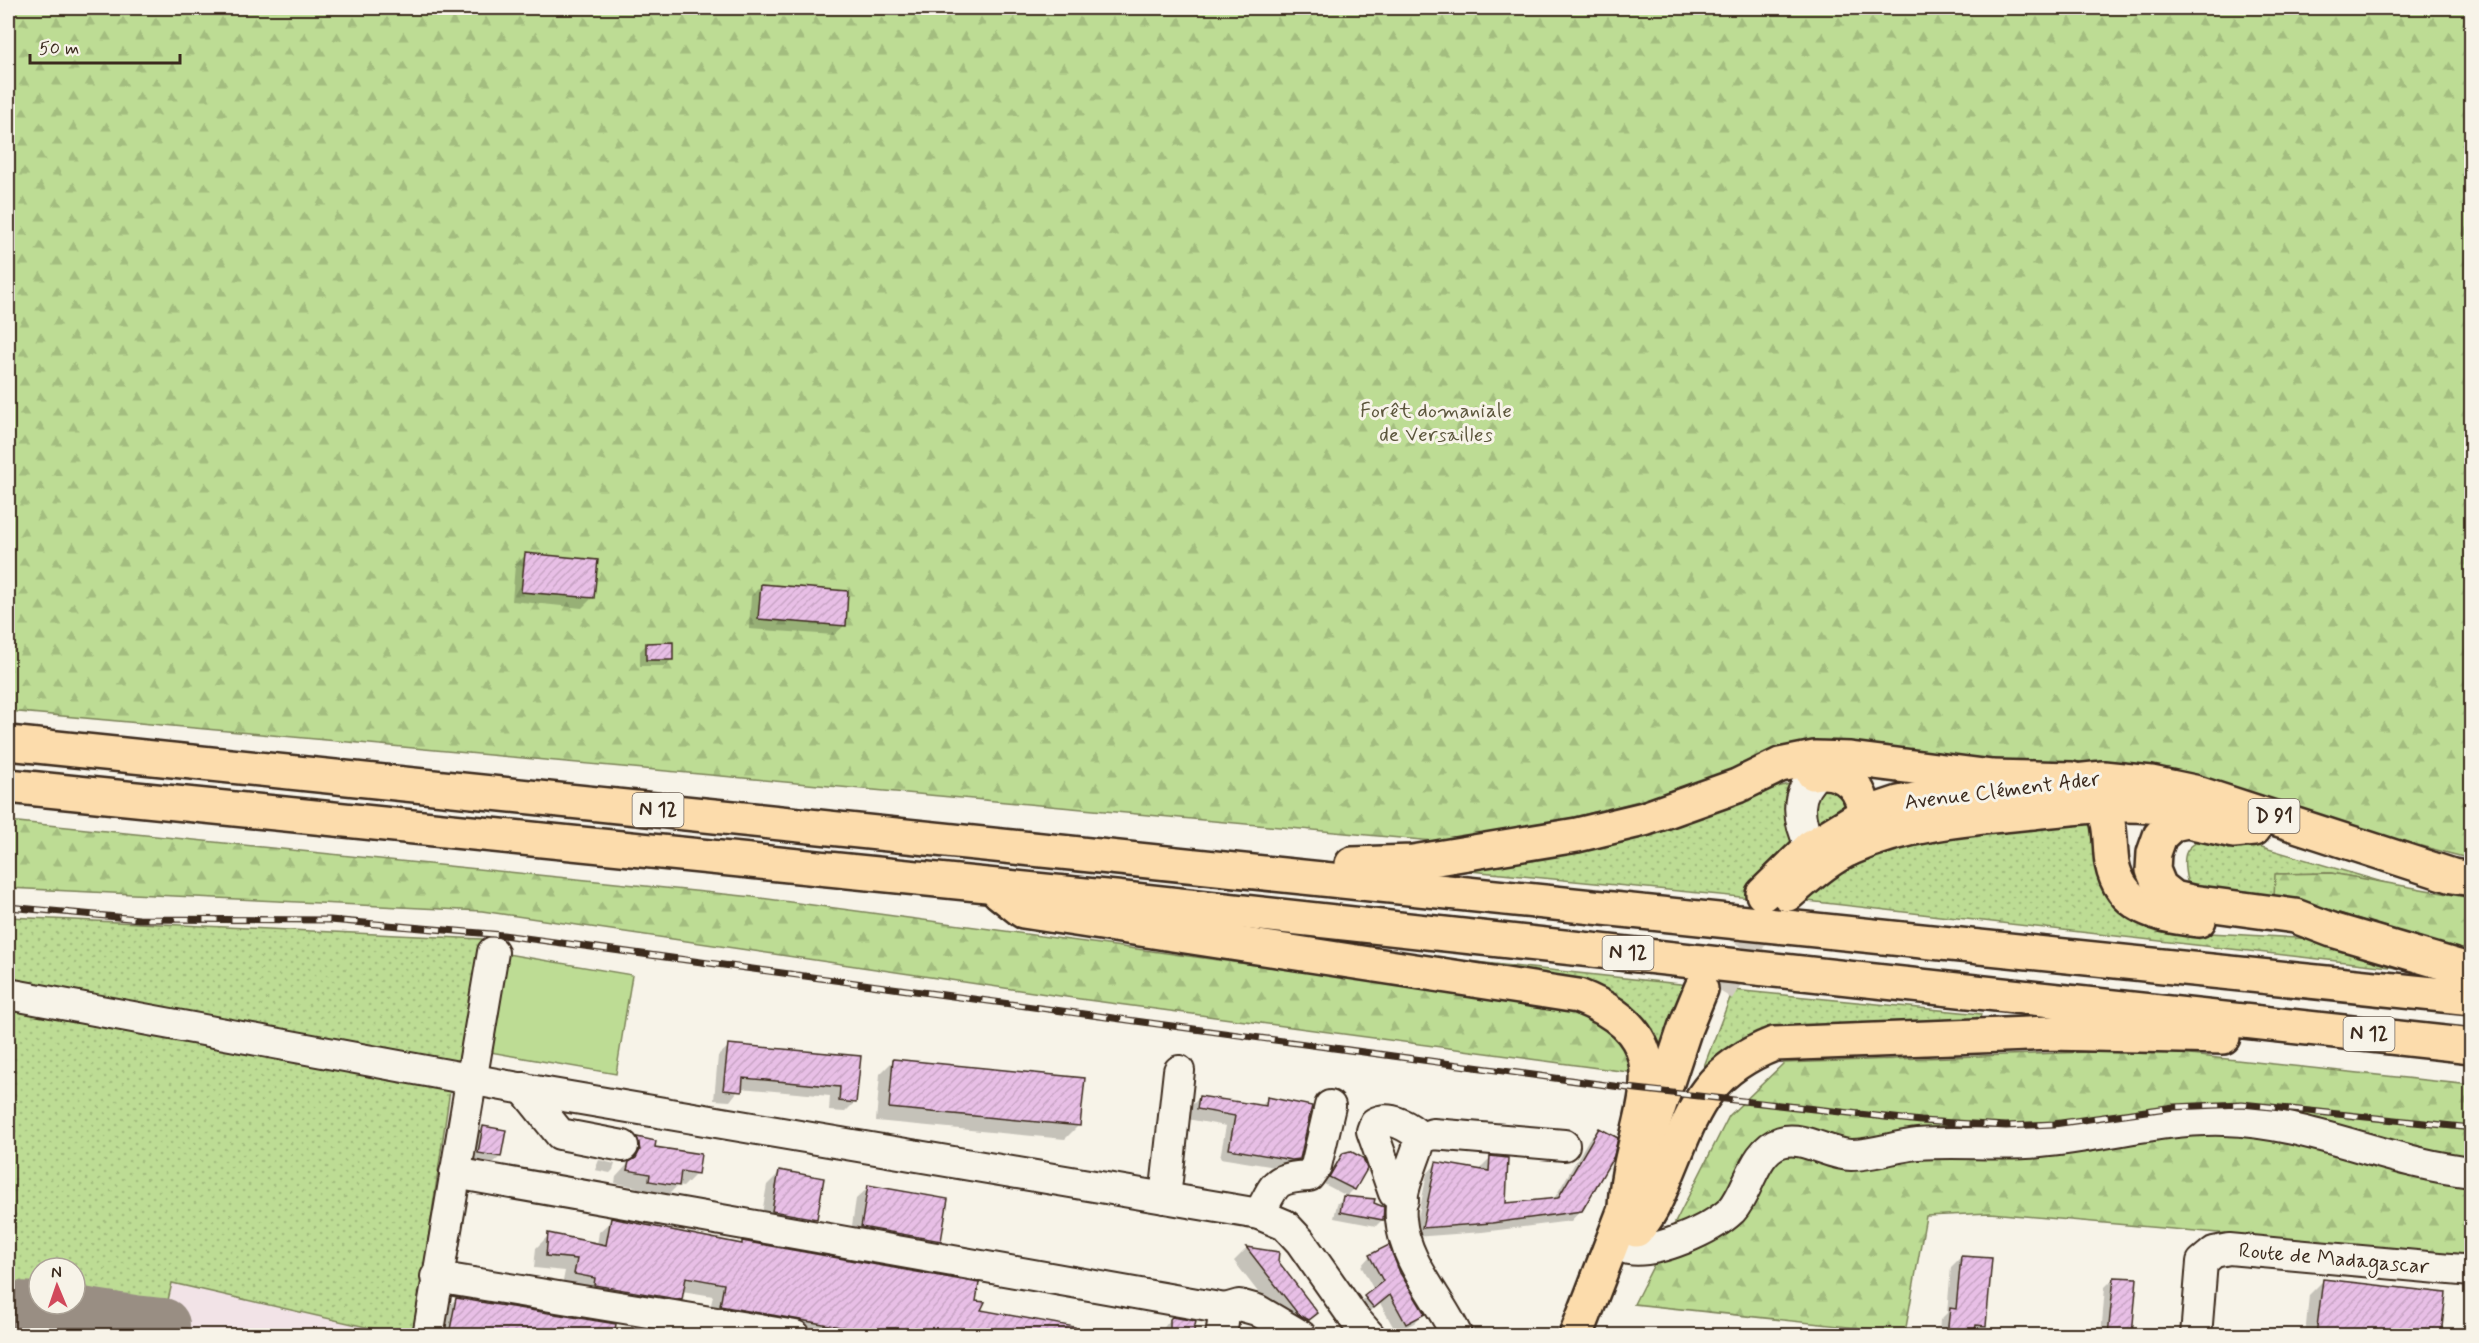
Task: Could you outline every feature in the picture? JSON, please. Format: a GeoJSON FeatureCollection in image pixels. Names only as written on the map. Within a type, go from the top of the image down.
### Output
{"type":"FeatureCollection","features":[{"type":"Feature","properties":{"kind":"main road","name":"N 12"},"geometry":{"type":"LineString","coordinates":[[8,743],[2472,998]]}},
{"type":"Feature","properties":{"kind":"main road"},"geometry":{"type":"LineString","coordinates":[[1309,877],[1348,864],[1413,862],[1577,835],[1644,819],[1737,786],[1780,765],[1815,758],[1850,759],[1992,777],[2072,779],[2095,794],[2108,815],[2113,865],[2122,888],[2140,906],[2163,916],[2293,929],[2332,930]]}},
{"type":"Feature","properties":{"kind":"main road"},"geometry":{"type":"LineString","coordinates":[[1737,786],[1836,771],[1851,780],[1863,815],[1863,826],[1849,849]]}},
{"type":"Feature","properties":{"kind":"main road","name":"Avenue Clément Ader"},"geometry":{"type":"LineString","coordinates":[[2472,879],[2453,876],[2194,792],[2120,779],[2072,779],[1936,796],[1899,803],[1863,815],[1811,847],[1774,895],[1849,849],[1904,830],[1942,821],[2102,804],[2150,804],[2254,829],[2472,895]]}},
{"type":"Feature","properties":{"kind":"main road","name":"N 12"},"geometry":{"type":"LineString","coordinates":[[8,786],[990,885],[2472,1046]]}},
{"type":"Feature","properties":{"kind":"main road"},"geometry":{"type":"LineString","coordinates":[[2254,829],[2232,831],[2187,821],[2173,824],[2160,836],[2154,853],[2153,870],[2160,887],[2174,898],[2295,916],[2332,930],[2472,971]]}},
{"type":"Feature","properties":{"kind":"main road"},"geometry":{"type":"LineString","coordinates":[[990,885],[1023,910],[1578,996],[1606,1007],[1628,1024],[1641,1046],[1646,1063],[1645,1104],[1625,1187],[1630,1229]]}},
{"type":"Feature","properties":{"kind":"main road"},"geometry":{"type":"LineString","coordinates":[[1598,1335],[1630,1229],[1684,1028],[1709,989]]}},
{"type":"Feature","properties":{"kind":"main road"},"geometry":{"type":"LineString","coordinates":[[1576,1335],[1630,1229],[1649,1217],[1686,1129],[1707,1090],[1721,1073],[1737,1060],[1774,1044],[2051,1033],[2222,1037],[2266,1022]]}},
{"type":"Feature","properties":{"kind":"street"},"geometry":{"type":"LineString","coordinates":[[1811,847],[1802,829],[1799,806],[1805,783],[1818,772]]}},
{"type":"Feature","properties":{"kind":"street"},"geometry":{"type":"LineString","coordinates":[[428,1335],[436,1277],[493,952]]}},
{"type":"Feature","properties":{"kind":"street"},"geometry":{"type":"LineString","coordinates":[[8,994],[523,1089],[1259,1214],[1285,1225],[1300,1241],[1354,1318],[1370,1335]]}},
{"type":"Feature","properties":{"kind":"street"},"geometry":{"type":"LineString","coordinates":[[1165,1198],[1179,1071]]}},
{"type":"Feature","properties":{"kind":"street"},"geometry":{"type":"LineString","coordinates":[[523,1089],[560,1134],[623,1146]]}},
{"type":"Feature","properties":{"kind":"street"},"geometry":{"type":"LineString","coordinates":[[1259,1214],[1276,1183],[1285,1177],[1309,1176],[1316,1166],[1330,1106]]}},
{"type":"Feature","properties":{"kind":"street"},"geometry":{"type":"LineString","coordinates":[[1403,1200],[1394,1193],[1372,1131],[1375,1123],[1389,1120],[1413,1130],[1421,1138]]}},
{"type":"Feature","properties":{"kind":"street"},"geometry":{"type":"LineString","coordinates":[[1630,1229],[1644,1252],[1701,1231],[1732,1209],[1766,1151],[1781,1142],[1797,1141],[1830,1152],[1852,1155],[1918,1144],[2040,1142],[2174,1123],[2223,1120],[2273,1124],[2406,1159],[2472,1172]]}},
{"type":"Feature","properties":{"kind":"street"},"geometry":{"type":"LineString","coordinates":[[1421,1138],[1433,1134],[1564,1145]]}},
{"type":"Feature","properties":{"kind":"street"},"geometry":{"type":"LineString","coordinates":[[1421,1138],[1400,1217],[1406,1246],[1457,1335]]}},
{"type":"Feature","properties":{"kind":"street"},"geometry":{"type":"LineString","coordinates":[[455,1173],[1223,1322],[1239,1305],[1257,1310],[1301,1335]]}},
{"type":"Feature","properties":{"kind":"street","name":"Route de Madagascar"},"geometry":{"type":"LineString","coordinates":[[2196,1335],[2202,1262],[2214,1252],[2229,1249],[2472,1271]]}},
{"type":"Feature","properties":{"kind":"street"},"geometry":{"type":"LineString","coordinates":[[436,1277],[795,1335]]}},
{"type":"Feature","properties":{"kind":"shaded area"},"geometry":{"type":"Polygon","coordinates":[[[171,1283],[401,1335],[160,1336],[171,1283]]]}},
{"type":"Feature","properties":{"kind":"green space","name":"Forêt domaniale de Versailles"},"geometry":{"type":"Polygon","coordinates":[[[8,8],[2471,8],[2471,859],[2101,762],[1970,762],[1792,749],[1647,799],[1466,844],[8,711],[8,8]]]}},
{"type":"Feature","properties":{"kind":"green space"},"geometry":{"type":"Polygon","coordinates":[[[1801,781],[1800,842],[1751,898],[1470,871],[1468,866],[1801,781]]]}},
{"type":"Feature","properties":{"kind":"green space"},"geometry":{"type":"Polygon","coordinates":[[[1821,783],[1856,801],[1819,836],[1811,818],[1821,783]]]}},
{"type":"Feature","properties":{"kind":"green space"},"geometry":{"type":"Polygon","coordinates":[[[2100,810],[2106,849],[2174,931],[2333,940],[2434,972],[1798,900],[1832,874],[1899,839],[2100,810]]]}},
{"type":"Feature","properties":{"kind":"green space"},"geometry":{"type":"Polygon","coordinates":[[[8,821],[753,897],[1580,1009],[1619,1033],[1636,1073],[1080,999],[482,911],[8,888],[8,821]]]}},
{"type":"Feature","properties":{"kind":"green space"},"geometry":{"type":"Polygon","coordinates":[[[2212,837],[2248,843],[2389,884],[2331,873],[2276,874],[2274,900],[2200,890],[2187,881],[2185,857],[2195,843],[2212,837]]]}},
{"type":"Feature","properties":{"kind":"green space"},"geometry":{"type":"Polygon","coordinates":[[[2331,873],[2471,898],[2471,953],[2332,911],[2274,900],[2275,874],[2331,873]]]}},
{"type":"Feature","properties":{"kind":"green space"},"geometry":{"type":"Polygon","coordinates":[[[8,917],[482,939],[465,1066],[8,983],[8,917]]]}},
{"type":"Feature","properties":{"kind":"green space"},"geometry":{"type":"Polygon","coordinates":[[[507,954],[632,975],[616,1074],[490,1052],[507,954]]]}},
{"type":"Feature","properties":{"kind":"green space"},"geometry":{"type":"Polygon","coordinates":[[[1439,958],[1698,986],[1664,1077],[1438,963],[1439,958]]]}},
{"type":"Feature","properties":{"kind":"green space"},"geometry":{"type":"Polygon","coordinates":[[[1733,990],[1981,1014],[1978,1029],[1798,1034],[1698,1082],[1733,990]]]}},
{"type":"Feature","properties":{"kind":"green space"},"geometry":{"type":"Polygon","coordinates":[[[8,1010],[450,1090],[414,1335],[401,1335],[172,1283],[160,1335],[8,1335],[8,1010]]]}},
{"type":"Feature","properties":{"kind":"green space"},"geometry":{"type":"Polygon","coordinates":[[[2143,1050],[2471,1085],[2471,1255],[1990,1213],[1926,1216],[1905,1333],[1634,1304],[1729,1116],[1784,1063],[2143,1050]]]}},
{"type":"Feature","properties":{"kind":"building"},"geometry":{"type":"Polygon","coordinates":[[[525,553],[598,560],[594,598],[521,592],[525,553]]]}},
{"type":"Feature","properties":{"kind":"building"},"geometry":{"type":"Polygon","coordinates":[[[761,584],[848,591],[846,626],[758,619],[761,584]]]}},
{"type":"Feature","properties":{"kind":"building"},"geometry":{"type":"Polygon","coordinates":[[[673,642],[673,660],[646,660],[646,643],[673,642]]]}},
{"type":"Feature","properties":{"kind":"building"},"geometry":{"type":"Polygon","coordinates":[[[728,1044],[861,1056],[856,1103],[839,1101],[840,1087],[743,1078],[742,1092],[723,1090],[728,1044]]]}},
{"type":"Feature","properties":{"kind":"building"},"geometry":{"type":"Polygon","coordinates":[[[893,1059],[1085,1078],[1080,1126],[889,1108],[893,1059]]]}},
{"type":"Feature","properties":{"kind":"building"},"geometry":{"type":"Polygon","coordinates":[[[1199,1096],[1266,1106],[1267,1097],[1312,1106],[1300,1159],[1292,1160],[1229,1149],[1235,1116],[1197,1109],[1199,1096]]]}},
{"type":"Feature","properties":{"kind":"building"},"geometry":{"type":"Polygon","coordinates":[[[483,1126],[506,1130],[501,1157],[478,1153],[483,1126]]]}},
{"type":"Feature","properties":{"kind":"building"},"geometry":{"type":"Polygon","coordinates":[[[1599,1128],[1618,1138],[1614,1156],[1582,1211],[1492,1223],[1422,1228],[1436,1162],[1489,1171],[1490,1156],[1508,1158],[1506,1203],[1558,1198],[1599,1128]]]}},
{"type":"Feature","properties":{"kind":"building"},"geometry":{"type":"Polygon","coordinates":[[[637,1137],[656,1141],[655,1147],[701,1154],[698,1174],[681,1171],[679,1186],[649,1181],[650,1174],[627,1170],[629,1162],[636,1158],[640,1150],[637,1137]]]}},
{"type":"Feature","properties":{"kind":"building"},"geometry":{"type":"Polygon","coordinates":[[[1350,1151],[1363,1158],[1367,1169],[1355,1190],[1329,1177],[1343,1153],[1350,1151]]]}},
{"type":"Feature","properties":{"kind":"building"},"geometry":{"type":"Polygon","coordinates":[[[779,1170],[824,1178],[817,1219],[772,1211],[779,1170]]]}},
{"type":"Feature","properties":{"kind":"building"},"geometry":{"type":"Polygon","coordinates":[[[868,1185],[948,1199],[941,1241],[861,1227],[868,1185]]]}},
{"type":"Feature","properties":{"kind":"building"},"geometry":{"type":"Polygon","coordinates":[[[1343,1196],[1375,1199],[1374,1203],[1384,1207],[1383,1220],[1340,1212],[1343,1196]]]}},
{"type":"Feature","properties":{"kind":"building"},"geometry":{"type":"Polygon","coordinates":[[[611,1218],[742,1244],[742,1241],[979,1283],[976,1301],[985,1302],[981,1310],[1075,1327],[1074,1335],[886,1335],[720,1306],[724,1284],[686,1277],[682,1300],[594,1285],[595,1278],[574,1274],[577,1259],[546,1256],[548,1233],[606,1245],[611,1218]]]}},
{"type":"Feature","properties":{"kind":"building"},"geometry":{"type":"Polygon","coordinates":[[[1389,1245],[1400,1273],[1425,1314],[1406,1324],[1390,1295],[1374,1308],[1364,1296],[1383,1281],[1369,1255],[1389,1245]]]}},
{"type":"Feature","properties":{"kind":"building"},"geometry":{"type":"Polygon","coordinates":[[[1246,1247],[1279,1252],[1278,1261],[1318,1313],[1309,1320],[1298,1314],[1246,1247]]]}},
{"type":"Feature","properties":{"kind":"building"},"geometry":{"type":"Polygon","coordinates":[[[1961,1256],[1992,1258],[1986,1326],[1976,1325],[1974,1335],[1947,1335],[1950,1308],[1956,1309],[1961,1256]]]}},
{"type":"Feature","properties":{"kind":"building"},"geometry":{"type":"Polygon","coordinates":[[[2114,1277],[2137,1278],[2132,1335],[2108,1335],[2114,1277]]]}},
{"type":"Feature","properties":{"kind":"building"},"geometry":{"type":"Polygon","coordinates":[[[2323,1279],[2446,1293],[2441,1335],[2316,1335],[2323,1279]]]}},
{"type":"Feature","properties":{"kind":"building"},"geometry":{"type":"Polygon","coordinates":[[[456,1298],[616,1324],[614,1335],[449,1335],[456,1298]]]}},
{"type":"Feature","properties":{"kind":"building"},"geometry":{"type":"Polygon","coordinates":[[[1172,1317],[1196,1321],[1193,1335],[1170,1335],[1172,1317]]]}},
{"type":"Feature","properties":{"kind":"taxiway"},"geometry":{"type":"LineString","coordinates":[[8,1308],[66,1312],[163,1325]]}},
{"type":"Feature","properties":{"kind":"tunnel"},"geometry":{"type":"LineString","coordinates":[[1718,990],[1750,938],[1784,897]]}},
{"type":"Feature","properties":{"kind":"railway"},"geometry":{"type":"LineString","coordinates":[[8,907],[139,919],[330,920],[503,935],[1628,1088],[1921,1121],[2006,1126],[2054,1124],[2174,1107],[2242,1104],[2472,1128]]}}]}
